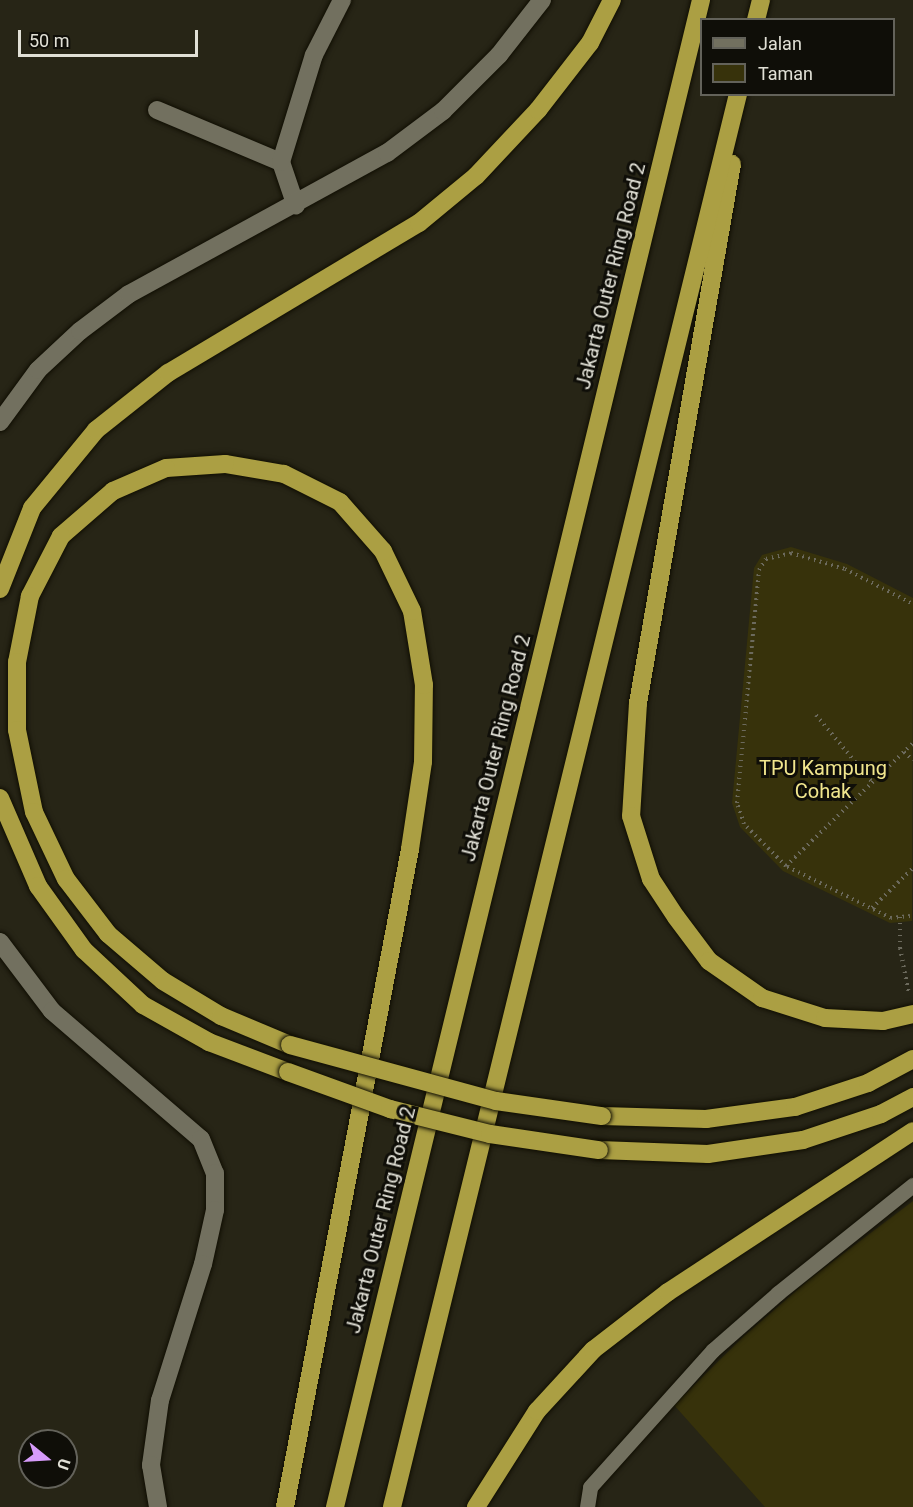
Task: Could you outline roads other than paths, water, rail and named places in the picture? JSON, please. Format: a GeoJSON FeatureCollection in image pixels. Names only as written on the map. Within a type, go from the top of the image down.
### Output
{"type":"FeatureCollection","features":[{"type":"Feature","properties":{"kind":"highway"},"geometry":{"type":"LineString","coordinates":[[0,589],[32,508],[96,430],[168,373],[419,223],[460,189],[538,110],[590,43],[612,0]]}},
{"type":"Feature","properties":{"kind":"highway","name":"Jakarta Outer Ring Road 2"},"geometry":{"type":"LineString","coordinates":[[335,1507],[701,0]]}},
{"type":"Feature","properties":{"kind":"highway"},"geometry":{"type":"LineString","coordinates":[[392,1507],[738,96]]}},
{"type":"Feature","properties":{"kind":"highway"},"geometry":{"type":"LineString","coordinates":[[744,96],[638,704],[631,816],[651,879],[676,917],[709,961],[753,992],[825,1018],[883,1021],[913,1014]]}},
{"type":"Feature","properties":{"kind":"highway"},"geometry":{"type":"LineString","coordinates":[[285,1507],[410,849],[423,762],[424,685],[412,611],[383,551],[340,502],[284,474],[225,464],[166,468],[112,491],[61,536],[30,596],[17,662],[17,730],[34,812],[66,879],[108,934],[163,981],[222,1016],[290,1045],[496,1101],[602,1116],[706,1119],[795,1107],[868,1083],[913,1059]]}},
{"type":"Feature","properties":{"kind":"highway"},"geometry":{"type":"LineString","coordinates":[[0,798],[38,886],[84,950],[143,1005],[209,1042],[390,1109],[490,1134],[599,1149],[708,1154],[802,1140],[881,1114],[913,1097]]}},
{"type":"Feature","properties":{"kind":"highway"},"geometry":{"type":"LineString","coordinates":[[476,1507],[537,1411],[593,1350],[668,1292],[913,1131]]}},
{"type":"Feature","properties":{"kind":"street"},"geometry":{"type":"LineString","coordinates":[[296,206],[281,162],[314,55],[342,0]]}},
{"type":"Feature","properties":{"kind":"street"},"geometry":{"type":"LineString","coordinates":[[0,422],[38,370],[80,331],[129,294],[296,206],[387,153],[444,111],[499,55],[542,0]]}},
{"type":"Feature","properties":{"kind":"street"},"geometry":{"type":"LineString","coordinates":[[157,110],[281,162]]}},
{"type":"Feature","properties":{"kind":"street"},"geometry":{"type":"LineString","coordinates":[[0,942],[52,1011],[201,1139],[215,1173],[215,1210],[203,1264],[160,1400],[151,1465],[158,1507]]}},
{"type":"Feature","properties":{"kind":"lane"},"geometry":{"type":"LineString","coordinates":[[587,1507],[590,1487],[712,1350],[913,1185]]}},
{"type":"Feature","properties":{"kind":"park label","name":"TPU Kampung Cohak"},"geometry":{"type":"Point","coordinates":[823,780]}}]}
